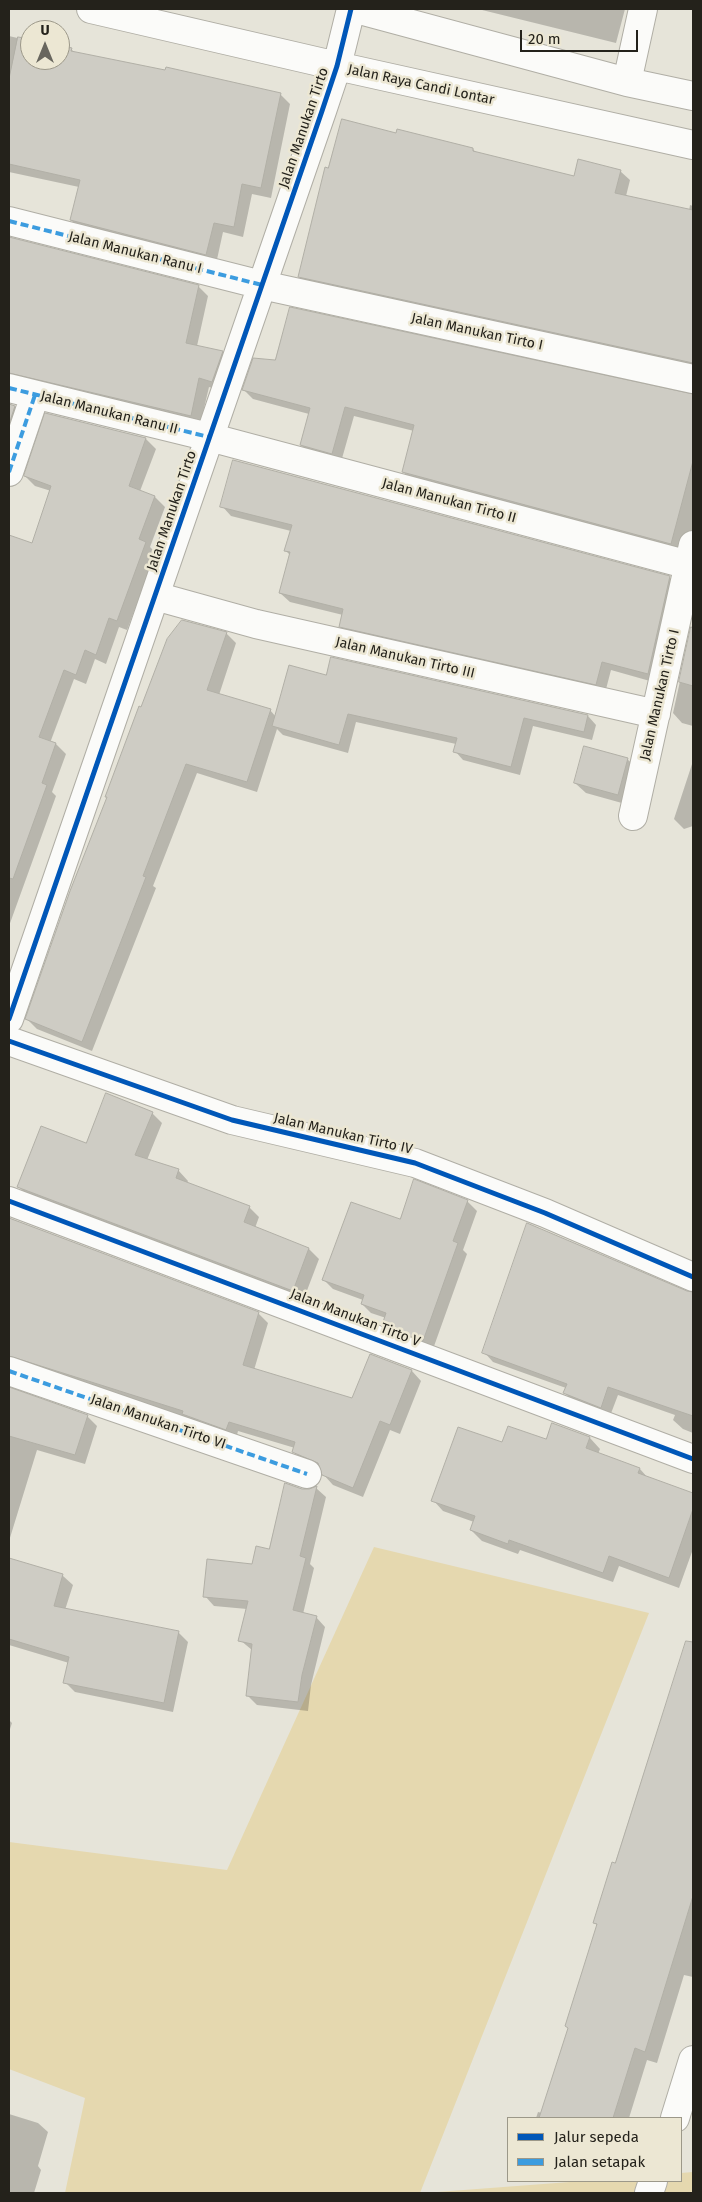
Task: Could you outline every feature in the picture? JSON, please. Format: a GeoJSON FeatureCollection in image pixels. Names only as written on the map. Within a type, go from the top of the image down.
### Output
{"type":"FeatureCollection","features":[{"type":"Feature","properties":{"kind":"street","name":"Jalan Raya Candi Lontar"},"geometry":{"type":"LineString","coordinates":[[91,9],[693,145]]}},
{"type":"Feature","properties":{"kind":"street","name":"Jalan Manukan Tirto"},"geometry":{"type":"LineString","coordinates":[[9,1019],[337,66],[351,9]]}},
{"type":"Feature","properties":{"kind":"street"},"geometry":{"type":"LineString","coordinates":[[356,9],[627,82],[693,96]]}},
{"type":"Feature","properties":{"kind":"street"},"geometry":{"type":"LineString","coordinates":[[627,82],[643,9]]}},
{"type":"Feature","properties":{"kind":"street","name":"Jalan Manukan Ranu I"},"geometry":{"type":"LineString","coordinates":[[9,222],[262,285]]}},
{"type":"Feature","properties":{"kind":"street","name":"Jalan Manukan Tirto I"},"geometry":{"type":"LineString","coordinates":[[262,285],[693,379]]}},
{"type":"Feature","properties":{"kind":"street","name":"Jalan Manukan Ranu II"},"geometry":{"type":"LineString","coordinates":[[9,388],[209,437]]}},
{"type":"Feature","properties":{"kind":"street"},"geometry":{"type":"LineString","coordinates":[[9,472],[35,395]]}},
{"type":"Feature","properties":{"kind":"street","name":"Jalan Manukan Tirto II"},"geometry":{"type":"LineString","coordinates":[[209,437],[691,555]]}},
{"type":"Feature","properties":{"kind":"street","name":"Jalan Manukan Tirto I"},"geometry":{"type":"LineString","coordinates":[[633,816],[691,555]]}},
{"type":"Feature","properties":{"kind":"street","name":"Jalan Manukan Tirto III"},"geometry":{"type":"LineString","coordinates":[[155,596],[256,624],[656,714]]}},
{"type":"Feature","properties":{"kind":"street","name":"Jalan Manukan Tirto IV"},"geometry":{"type":"LineString","coordinates":[[9,1041],[232,1120],[415,1163],[545,1213],[693,1277]]}},
{"type":"Feature","properties":{"kind":"street","name":"Jalan Manukan Tirto V"},"geometry":{"type":"LineString","coordinates":[[9,1201],[693,1459]]}},
{"type":"Feature","properties":{"kind":"street","name":"Jalan Manukan Tirto VI"},"geometry":{"type":"LineString","coordinates":[[9,1371],[307,1474]]}},
{"type":"Feature","properties":{"kind":"street"},"geometry":{"type":"LineString","coordinates":[[675,2117],[693,2060]]}},
{"type":"Feature","properties":{"kind":"shaded area"},"geometry":{"type":"Polygon","coordinates":[[[374,1547],[649,1613],[420,2193],[65,2193],[85,2098],[9,2069],[9,1842],[227,1870],[374,1547]]]}},
{"type":"Feature","properties":{"kind":"shaded area"},"geometry":{"type":"Polygon","coordinates":[[[693,2172],[693,2193],[424,2193],[570,2182],[682,2182],[682,2173],[693,2172]]]}},
{"type":"Feature","properties":{"kind":"building"},"geometry":{"type":"Polygon","coordinates":[[[18,37],[20,37],[20,70],[70,70],[70,48],[72,48],[71,51],[165,70],[166,67],[281,93],[261,188],[242,184],[234,227],[214,223],[206,255],[70,220],[80,180],[9,164],[9,79],[18,37]]]}},
{"type":"Feature","properties":{"kind":"building"},"geometry":{"type":"Polygon","coordinates":[[[342,119],[396,133],[397,129],[473,148],[473,151],[574,176],[578,159],[621,170],[615,193],[693,210],[693,363],[298,277],[325,167],[328,168],[342,119]]]}},
{"type":"Feature","properties":{"kind":"building"},"geometry":{"type":"Polygon","coordinates":[[[9,237],[199,285],[186,343],[223,351],[212,382],[199,378],[191,416],[9,373],[9,237]]]}},
{"type":"Feature","properties":{"kind":"building"},"geometry":{"type":"Polygon","coordinates":[[[290,307],[693,394],[693,461],[671,544],[402,472],[414,425],[345,407],[332,454],[300,445],[310,408],[242,390],[253,358],[275,360],[290,307]]]}},
{"type":"Feature","properties":{"kind":"building"},"geometry":{"type":"Polygon","coordinates":[[[9,404],[15,406],[9,424],[9,404]]]}},
{"type":"Feature","properties":{"kind":"building"},"geometry":{"type":"Polygon","coordinates":[[[45,413],[146,438],[129,486],[155,496],[139,539],[146,542],[117,621],[109,618],[96,655],[85,650],[76,675],[64,670],[39,737],[56,743],[42,783],[47,785],[13,879],[9,878],[9,535],[32,543],[51,486],[24,476],[45,413]]]}},
{"type":"Feature","properties":{"kind":"building"},"geometry":{"type":"Polygon","coordinates":[[[233,460],[670,576],[648,674],[602,662],[596,685],[339,627],[343,609],[279,593],[290,552],[284,551],[292,525],[220,507],[233,460]]]}},
{"type":"Feature","properties":{"kind":"building"},"geometry":{"type":"Polygon","coordinates":[[[182,620],[227,632],[207,690],[271,709],[247,782],[186,764],[143,876],[146,877],[82,1042],[25,1019],[70,891],[107,797],[105,797],[139,706],[141,707],[167,639],[182,620]]]}},
{"type":"Feature","properties":{"kind":"building"},"geometry":{"type":"Polygon","coordinates":[[[691,627],[693,628],[693,686],[679,682],[691,627]]]}},
{"type":"Feature","properties":{"kind":"building"},"geometry":{"type":"Polygon","coordinates":[[[331,657],[588,715],[584,732],[524,718],[511,767],[453,752],[457,738],[348,714],[339,745],[272,726],[289,665],[326,675],[331,657]]]}},
{"type":"Feature","properties":{"kind":"building"},"geometry":{"type":"Polygon","coordinates":[[[584,746],[628,758],[618,795],[574,783],[584,746]]]}},
{"type":"Feature","properties":{"kind":"building"},"geometry":{"type":"Polygon","coordinates":[[[106,1093],[153,1112],[135,1155],[179,1169],[176,1178],[250,1206],[244,1222],[309,1248],[293,1291],[17,1187],[41,1126],[86,1143],[106,1093]]]}},
{"type":"Feature","properties":{"kind":"building"},"geometry":{"type":"Polygon","coordinates":[[[414,1179],[468,1200],[453,1241],[458,1243],[423,1341],[382,1325],[386,1313],[361,1304],[364,1295],[322,1280],[351,1202],[400,1219],[414,1179]]]}},
{"type":"Feature","properties":{"kind":"building"},"geometry":{"type":"Polygon","coordinates":[[[9,1218],[259,1312],[243,1365],[352,1398],[370,1354],[412,1370],[390,1425],[380,1421],[353,1488],[322,1475],[318,1463],[292,1452],[295,1442],[229,1422],[226,1430],[182,1414],[183,1411],[9,1356],[9,1218]]]}},
{"type":"Feature","properties":{"kind":"building"},"geometry":{"type":"Polygon","coordinates":[[[527,1223],[693,1292],[693,1416],[608,1387],[601,1408],[563,1393],[567,1384],[482,1353],[527,1223]]]}},
{"type":"Feature","properties":{"kind":"building"},"geometry":{"type":"Polygon","coordinates":[[[9,1387],[88,1415],[75,1455],[9,1436],[9,1387]]]}},
{"type":"Feature","properties":{"kind":"building"},"geometry":{"type":"Polygon","coordinates":[[[552,1423],[590,1437],[586,1448],[640,1468],[638,1473],[693,1493],[693,1509],[669,1578],[609,1556],[603,1573],[509,1540],[508,1544],[470,1530],[475,1516],[431,1501],[458,1427],[502,1442],[508,1426],[546,1439],[552,1423]]]}},
{"type":"Feature","properties":{"kind":"building"},"geometry":{"type":"Polygon","coordinates":[[[285,1483],[302,1489],[317,1486],[300,1556],[306,1558],[293,1610],[317,1616],[302,1675],[298,1702],[246,1696],[252,1644],[238,1641],[248,1601],[203,1597],[207,1559],[252,1564],[256,1546],[269,1549],[285,1483]]]}},
{"type":"Feature","properties":{"kind":"building"},"geometry":{"type":"Polygon","coordinates":[[[9,1558],[63,1574],[54,1606],[179,1631],[164,1703],[63,1683],[69,1657],[9,1639],[9,1558]]]}},
{"type":"Feature","properties":{"kind":"building"},"geometry":{"type":"Polygon","coordinates":[[[686,1641],[693,1642],[693,1896],[645,2052],[635,2048],[613,2117],[539,2117],[568,2028],[565,2026],[597,1924],[593,1923],[612,1862],[615,1863],[686,1641]]]}},
{"type":"Feature","properties":{"kind":"marked path"},"geometry":{"type":"LineString","coordinates":[[9,221],[262,285]]}},
{"type":"Feature","properties":{"kind":"marked path"},"geometry":{"type":"LineString","coordinates":[[9,388],[209,437]]}},
{"type":"Feature","properties":{"kind":"marked path"},"geometry":{"type":"LineString","coordinates":[[9,472],[35,395]]}},
{"type":"Feature","properties":{"kind":"marked path"},"geometry":{"type":"LineString","coordinates":[[9,1371],[307,1474]]}},
{"type":"Feature","properties":{"kind":"cycle path"},"geometry":{"type":"LineString","coordinates":[[9,1019],[322,111],[337,66],[351,9]]}},
{"type":"Feature","properties":{"kind":"cycle path"},"geometry":{"type":"LineString","coordinates":[[9,1041],[232,1120],[415,1163],[545,1213],[693,1277]]}},
{"type":"Feature","properties":{"kind":"cycle path"},"geometry":{"type":"LineString","coordinates":[[9,1201],[693,1459]]}}]}
